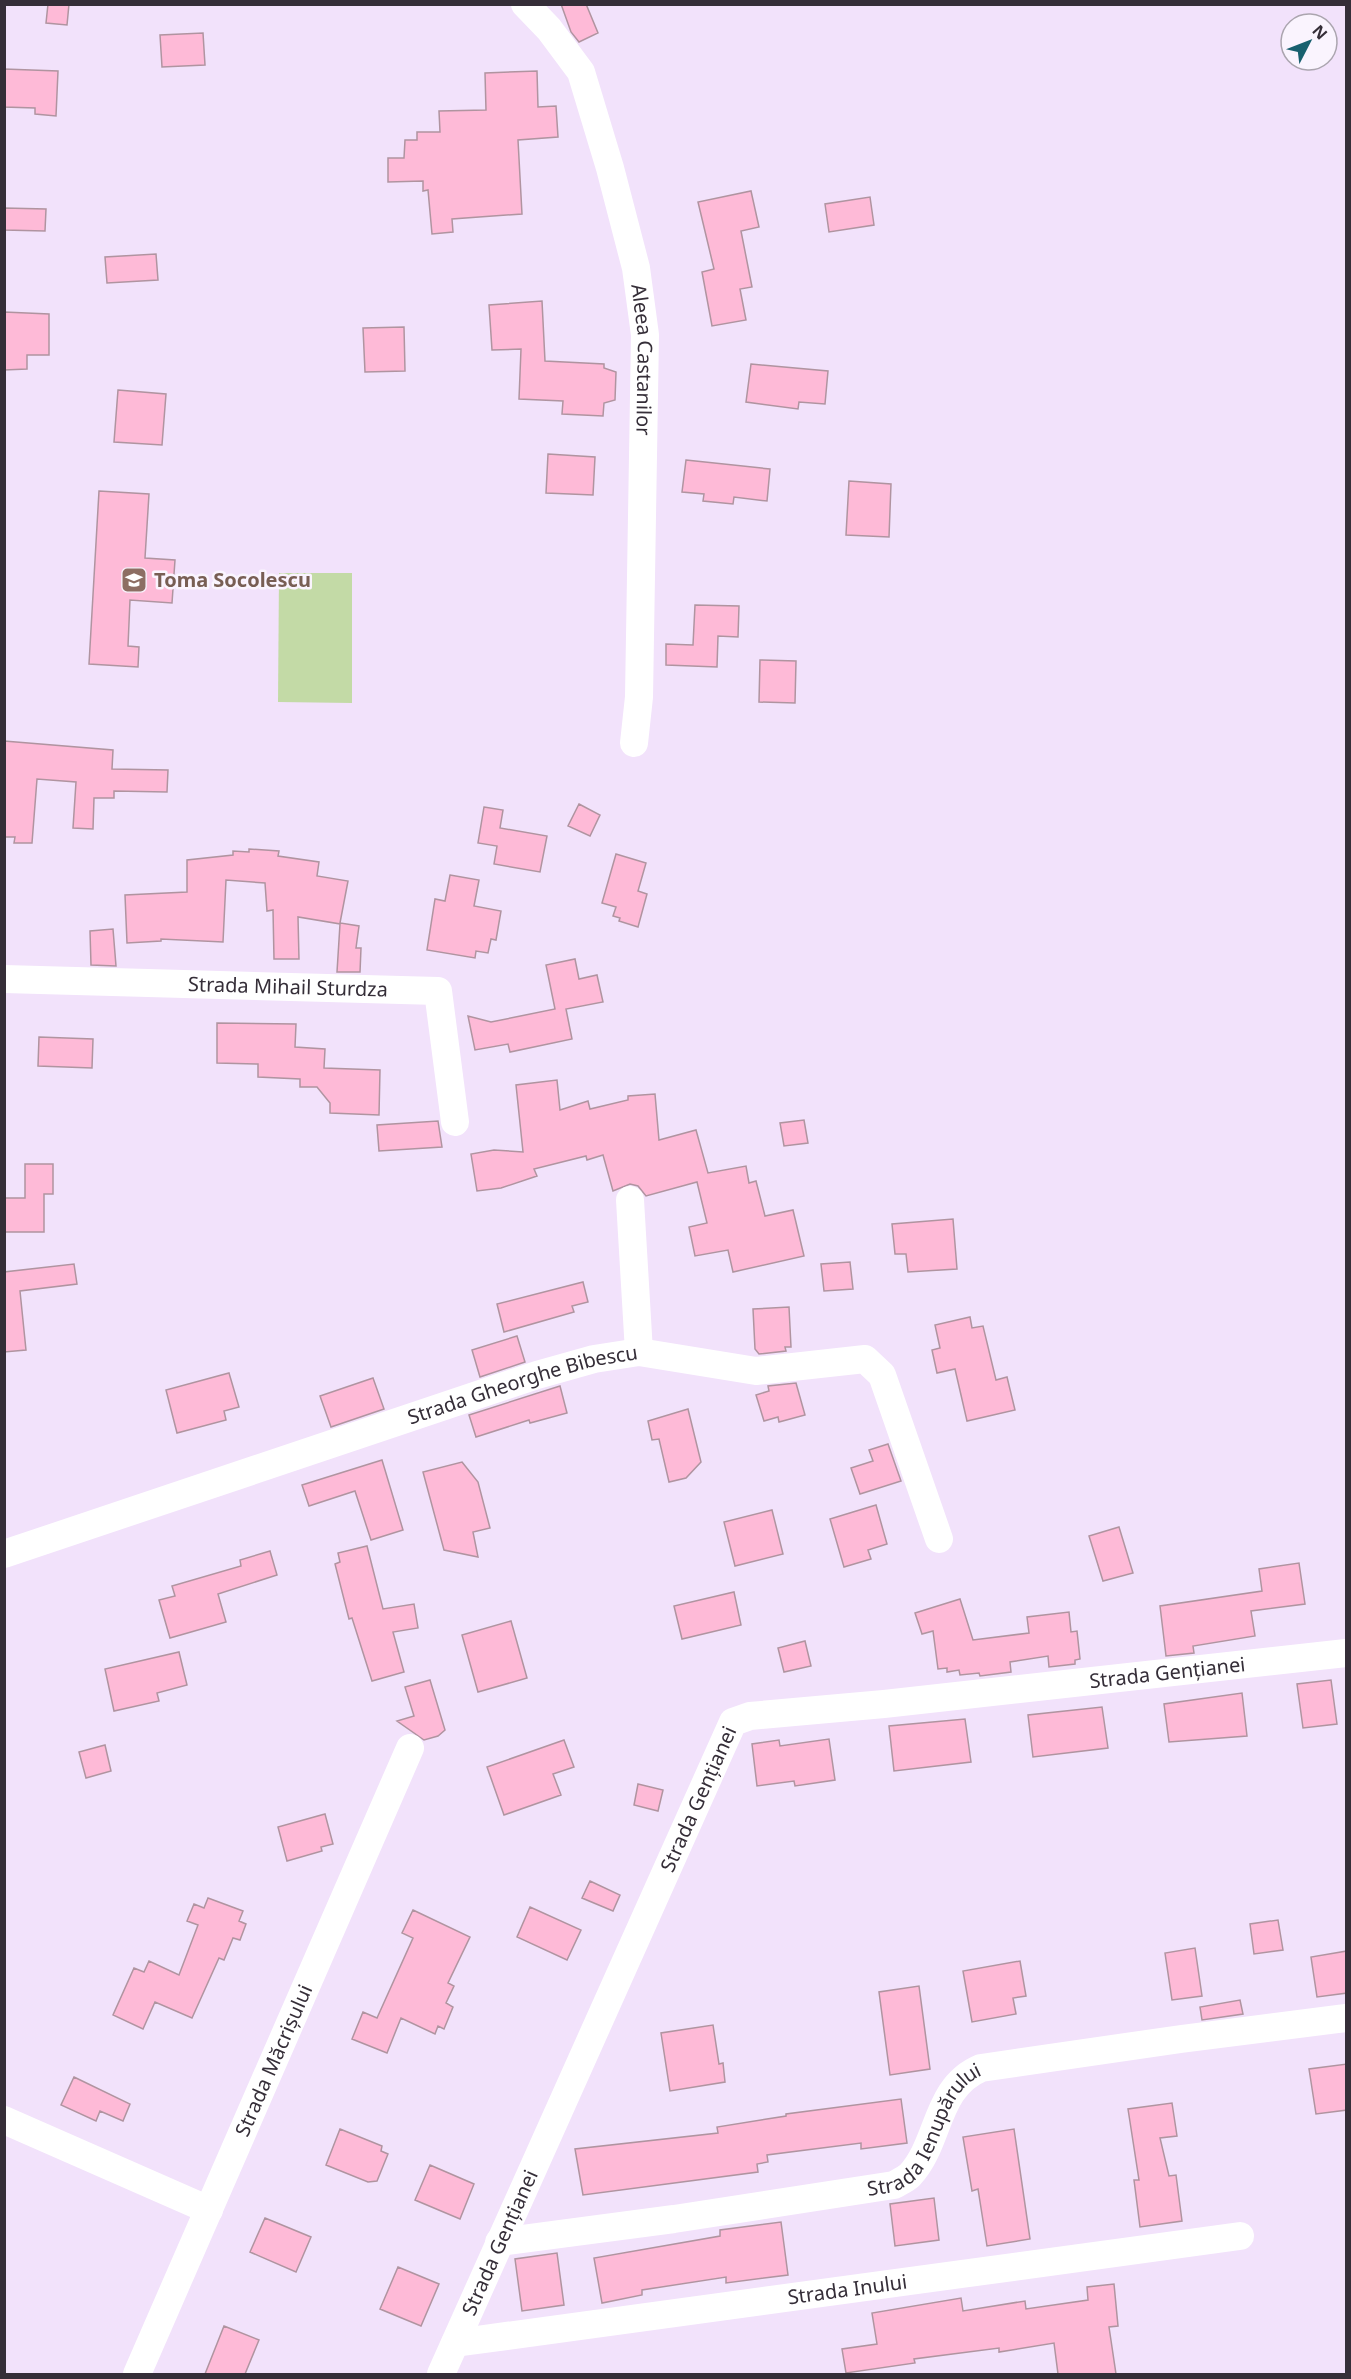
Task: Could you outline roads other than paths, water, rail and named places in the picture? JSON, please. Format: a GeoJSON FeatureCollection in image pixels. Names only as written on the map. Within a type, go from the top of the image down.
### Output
{"type":"FeatureCollection","features":[{"type":"Feature","properties":{"kind":"street","name":"Aleea Castanilor"},"geometry":{"type":"LineString","coordinates":[[525,4],[549,28],[581,72],[610,168],[636,268],[645,335],[639,697],[634,743]]}},
{"type":"Feature","properties":{"kind":"street","name":"Strada Mihail Sturdza"},"geometry":{"type":"LineString","coordinates":[[4,979],[438,991],[455,1122]]}},
{"type":"Feature","properties":{"kind":"street"},"geometry":{"type":"LineString","coordinates":[[630,1200],[639,1352]]}},
{"type":"Feature","properties":{"kind":"street","name":"Strada Gheorghe Bibescu"},"geometry":{"type":"LineString","coordinates":[[4,1554],[483,1392],[594,1359],[639,1352],[756,1371],[866,1359],[882,1376],[939,1539]]}},
{"type":"Feature","properties":{"kind":"street","name":"Strada Gențianei"},"geometry":{"type":"LineString","coordinates":[[441,2374],[733,1722],[750,1716],[884,1704],[1347,1653]]}},
{"type":"Feature","properties":{"kind":"street","name":"Strada Măcrișului"},"geometry":{"type":"LineString","coordinates":[[137,2374],[411,1748]]}},
{"type":"Feature","properties":{"kind":"street","name":"Strada Ienupărului"},"geometry":{"type":"LineString","coordinates":[[499,2242],[674,2219],[894,2185],[909,2176],[917,2164],[955,2086],[967,2074],[981,2068],[1347,2018]]}},
{"type":"Feature","properties":{"kind":"street"},"geometry":{"type":"LineString","coordinates":[[4,2120],[209,2210]]}},
{"type":"Feature","properties":{"kind":"street","name":"Strada Inului"},"geometry":{"type":"LineString","coordinates":[[455,2343],[1240,2236]]}},
{"type":"Feature","properties":{"kind":"place","name":"Toma Socolescu"},"geometry":{"type":"Point","coordinates":[134,580]}}]}
